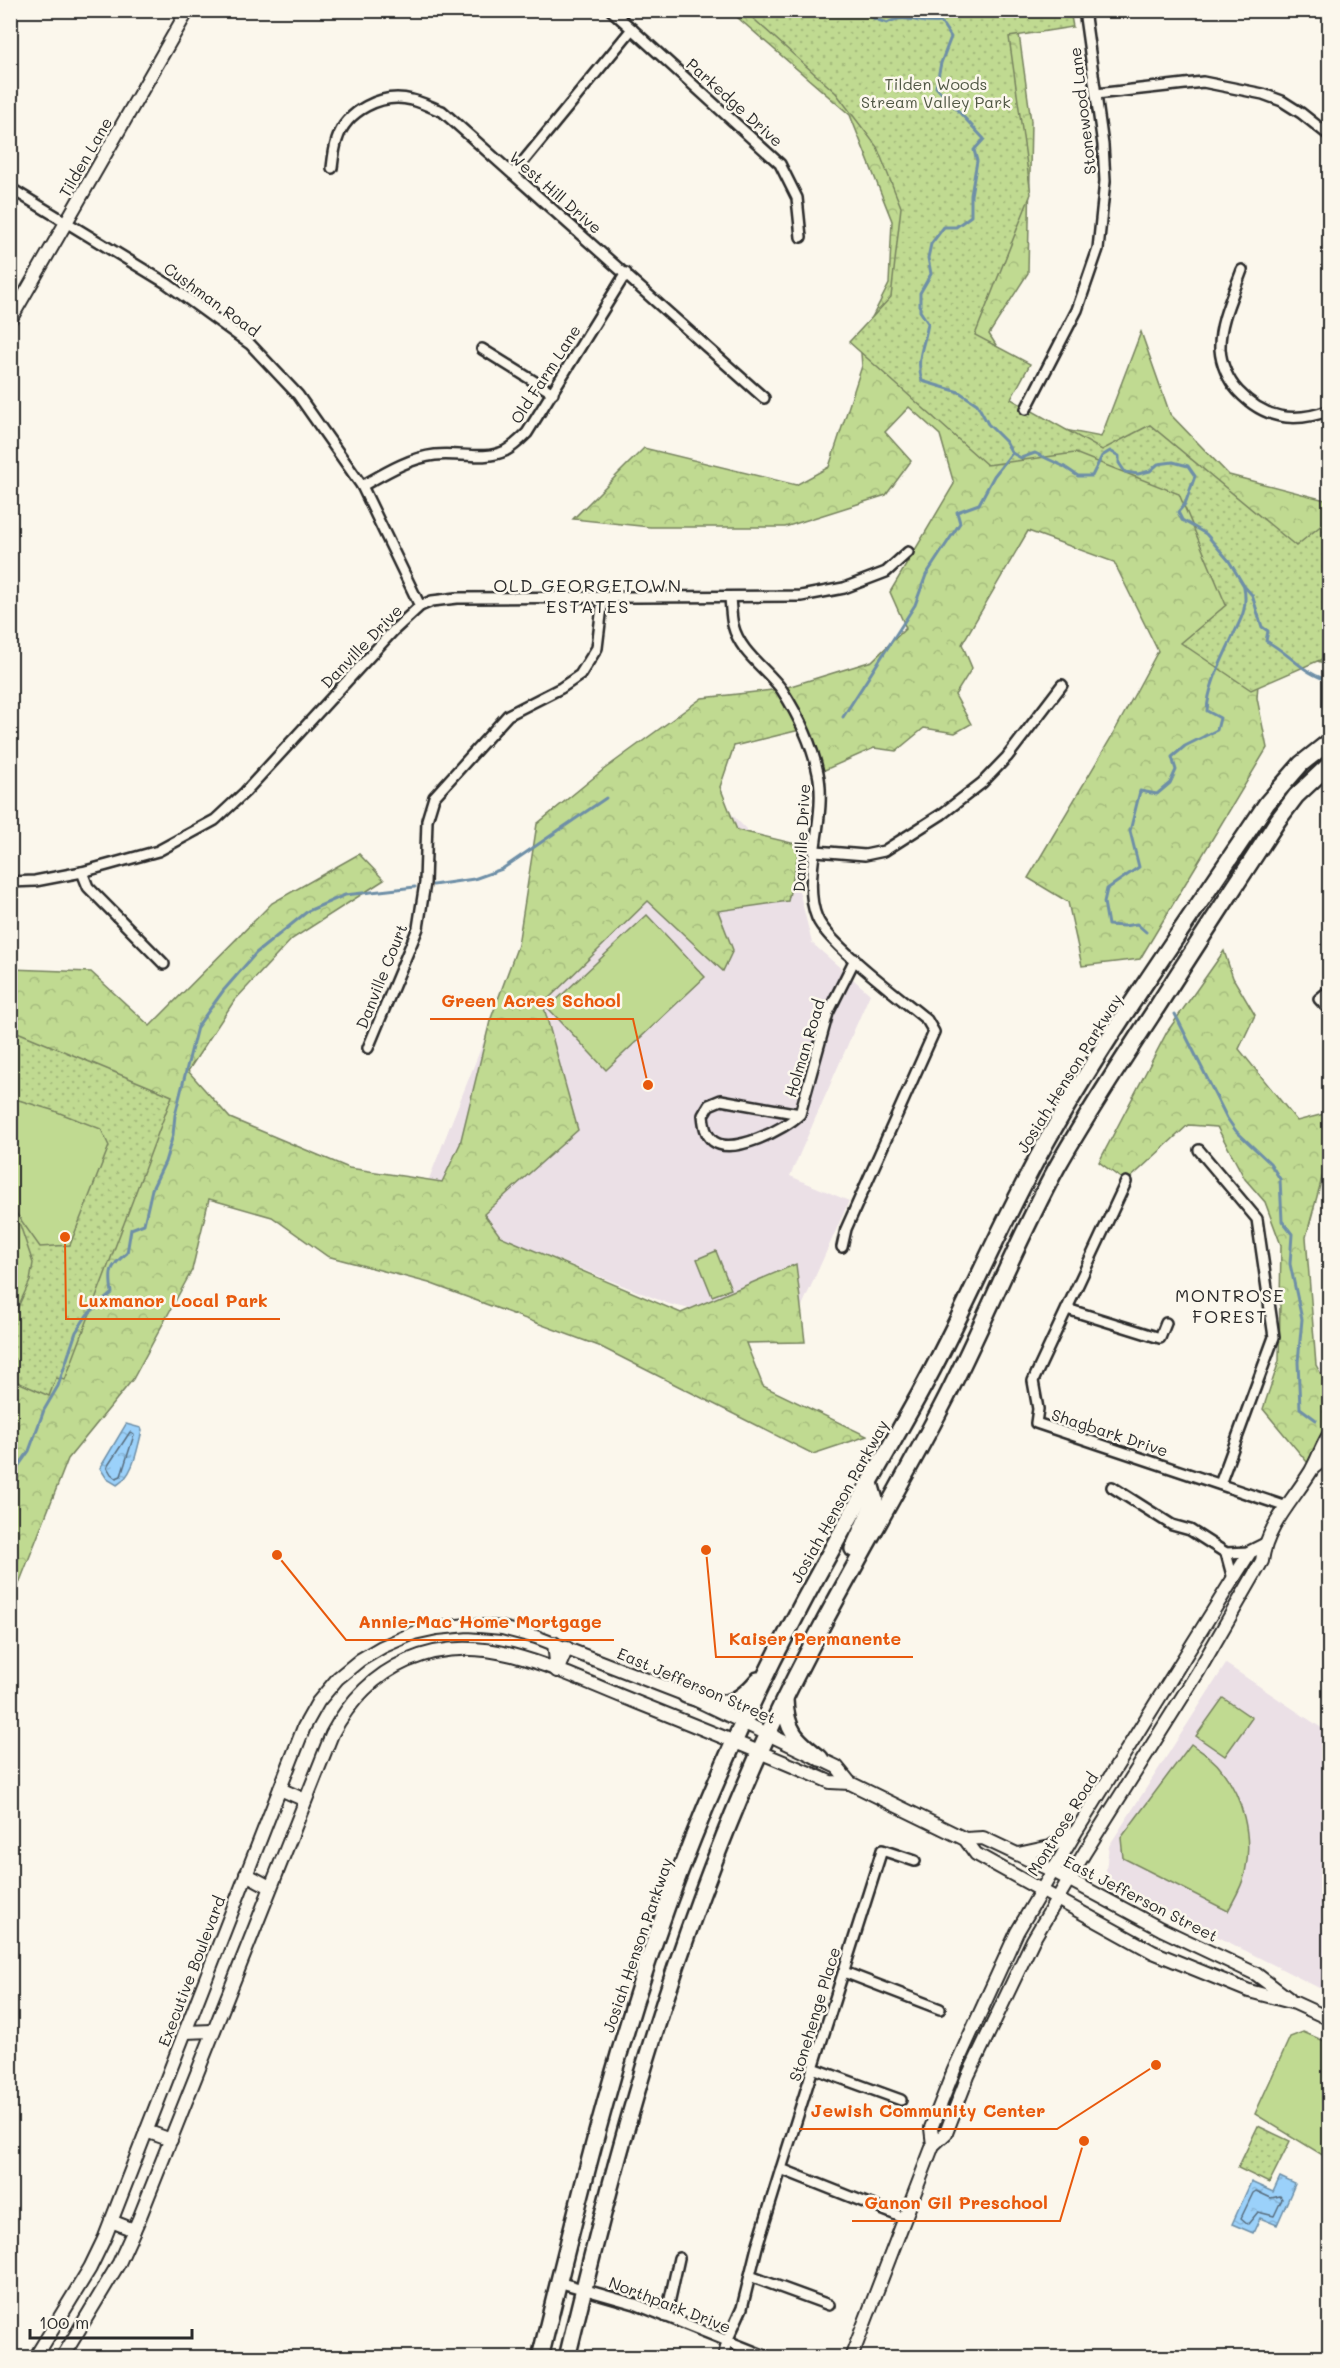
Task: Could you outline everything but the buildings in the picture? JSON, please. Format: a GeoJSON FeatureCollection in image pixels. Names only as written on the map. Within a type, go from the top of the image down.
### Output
{"type":"FeatureCollection","features":[{"type":"Feature","properties":{"kind":"main road","name":"Josiah Henson Parkway"},"geometry":{"type":"LineString","coordinates":[[540,2358],[613,2073],[644,1974],[667,1906],[699,1826],[772,1665],[816,1579],[940,1357],[1030,1170],[1079,1086],[1271,798],[1300,764],[1329,741]]}},
{"type":"Feature","properties":{"kind":"main road"},"geometry":{"type":"LineString","coordinates":[[567,2358],[612,2175],[642,2069],[724,1834],[785,1698],[842,1587],[940,1411],[1032,1215],[1084,1121],[1278,820],[1296,796],[1329,764]]}},
{"type":"Feature","properties":{"kind":"main road"},"geometry":{"type":"LineString","coordinates":[[842,1587],[853,1550],[875,1500],[870,1482]]}},
{"type":"Feature","properties":{"kind":"main road"},"geometry":{"type":"LineString","coordinates":[[686,1695],[717,1704],[734,1702],[746,1694],[772,1665]]}},
{"type":"Feature","properties":{"kind":"main road"},"geometry":{"type":"LineString","coordinates":[[785,1698],[788,1728],[799,1741],[820,1758]]}},
{"type":"Feature","properties":{"kind":"street","name":"Tilden Lane"},"geometry":{"type":"LineString","coordinates":[[10,320],[188,10]]}},
{"type":"Feature","properties":{"kind":"street","name":"Parkedge Drive"},"geometry":{"type":"LineString","coordinates":[[611,10],[780,164],[797,198],[801,237]]}},
{"type":"Feature","properties":{"kind":"street","name":"Stonewood Lane"},"geometry":{"type":"LineString","coordinates":[[1026,409],[1077,310],[1098,249],[1105,181],[1103,145],[1084,10]]}},
{"type":"Feature","properties":{"kind":"street"},"geometry":{"type":"LineString","coordinates":[[513,174],[632,29]]}},
{"type":"Feature","properties":{"kind":"street"},"geometry":{"type":"LineString","coordinates":[[1096,94],[1203,82],[1263,93],[1282,101],[1329,136]]}},
{"type":"Feature","properties":{"kind":"street","name":"West Hill Drive"},"geometry":{"type":"LineString","coordinates":[[332,168],[336,140],[343,126],[356,112],[388,99],[410,99],[442,111],[764,398]]}},
{"type":"Feature","properties":{"kind":"street","name":"Cushman Road"},"geometry":{"type":"LineString","coordinates":[[10,188],[166,283],[250,344],[298,395],[362,486],[420,606]]}},
{"type":"Feature","properties":{"kind":"street"},"geometry":{"type":"LineString","coordinates":[[1242,270],[1224,322],[1220,350],[1226,373],[1251,405],[1270,415],[1301,418],[1329,410]]}},
{"type":"Feature","properties":{"kind":"street","name":"Old Farm Lane"},"geometry":{"type":"LineString","coordinates":[[362,486],[393,468],[427,456],[438,454],[482,456],[506,450],[527,433],[626,273]]}},
{"type":"Feature","properties":{"kind":"street"},"geometry":{"type":"LineString","coordinates":[[482,349],[553,393]]}},
{"type":"Feature","properties":{"kind":"street"},"geometry":{"type":"LineString","coordinates":[[730,598],[801,596],[844,588],[886,572],[908,552]]}},
{"type":"Feature","properties":{"kind":"street","name":"Danville Drive"},"geometry":{"type":"LineString","coordinates":[[10,882],[82,872],[158,851],[215,820],[245,792],[393,631],[420,606],[432,601],[457,598],[730,598],[733,625],[741,646],[781,689],[804,729],[818,773],[820,814],[812,875],[813,903],[817,918],[824,929],[855,959],[927,1020],[934,1032],[846,1229],[842,1247]]}},
{"type":"Feature","properties":{"kind":"street","name":"Danville Court"},"geometry":{"type":"LineString","coordinates":[[368,1048],[418,928],[425,883],[427,820],[434,797],[508,715],[561,688],[580,675],[597,648],[603,598]]}},
{"type":"Feature","properties":{"kind":"street"},"geometry":{"type":"LineString","coordinates":[[816,851],[865,855],[884,851],[942,814],[982,783],[1007,757],[1062,684]]}},
{"type":"Feature","properties":{"kind":"street"},"geometry":{"type":"LineString","coordinates":[[82,872],[88,887],[164,964]]}},
{"type":"Feature","properties":{"kind":"street","name":"Holman Road"},"geometry":{"type":"LineString","coordinates":[[800,1114],[721,1100],[709,1105],[703,1115],[705,1131],[714,1142],[726,1146],[738,1145],[758,1138],[790,1124],[800,1114],[828,1013],[855,959]]}},
{"type":"Feature","properties":{"kind":"street"},"geometry":{"type":"LineString","coordinates":[[1329,990],[1319,999],[1329,1011]]}},
{"type":"Feature","properties":{"kind":"street"},"geometry":{"type":"LineString","coordinates":[[1199,1150],[1257,1219],[1274,1337],[1220,1484]]}},
{"type":"Feature","properties":{"kind":"street","name":"Shagbark Drive"},"geometry":{"type":"LineString","coordinates":[[1126,1182],[1034,1382],[1038,1409],[1036,1423],[1287,1507]]}},
{"type":"Feature","properties":{"kind":"street"},"geometry":{"type":"LineString","coordinates":[[1068,1308],[1160,1338],[1166,1323]]}},
{"type":"Feature","properties":{"kind":"street","name":"Montrose Road"},"geometry":{"type":"LineString","coordinates":[[851,2358],[933,2145],[946,2133],[968,2076],[1034,1940],[1198,1672],[1262,1561],[1264,1545],[1312,1468],[1329,1433]]}},
{"type":"Feature","properties":{"kind":"street","name":"Montrose Road"},"geometry":{"type":"LineString","coordinates":[[1312,1468],[1329,1455]]}},
{"type":"Feature","properties":{"kind":"street"},"geometry":{"type":"LineString","coordinates":[[1112,1487],[1172,1525],[1190,1530],[1226,1553],[1250,1552],[1264,1545]]}},
{"type":"Feature","properties":{"kind":"street","name":"Montrose Road"},"geometry":{"type":"LineString","coordinates":[[933,2145],[931,2128],[954,2070],[1008,1950],[1041,1889],[1250,1552]]}},
{"type":"Feature","properties":{"kind":"street"},"geometry":{"type":"LineString","coordinates":[[1226,1553],[1233,1580]]}},
{"type":"Feature","properties":{"kind":"street","name":"East Jefferson Street"},"geometry":{"type":"LineString","coordinates":[[414,1633],[451,1626],[480,1626],[514,1630],[554,1643],[686,1695],[745,1722],[837,1767],[850,1783]]}},
{"type":"Feature","properties":{"kind":"street","name":"Executive Boulevard"},"geometry":{"type":"LineString","coordinates":[[35,2358],[90,2268],[111,2221],[304,1727],[327,1690],[349,1668],[365,1656],[414,1633]]}},
{"type":"Feature","properties":{"kind":"street"},"geometry":{"type":"LineString","coordinates":[[554,1643],[557,1671]]}},
{"type":"Feature","properties":{"kind":"street"},"geometry":{"type":"LineString","coordinates":[[557,1671],[567,1648]]}},
{"type":"Feature","properties":{"kind":"street","name":"East Jefferson Street"},"geometry":{"type":"LineString","coordinates":[[305,1800],[332,1734],[348,1707],[365,1688],[381,1675],[423,1653],[458,1649],[491,1651],[523,1658],[557,1671],[830,1782],[850,1783],[965,1839],[976,1854],[1153,1952],[1249,1991],[1294,2003],[1329,2019]]}},
{"type":"Feature","properties":{"kind":"street"},"geometry":{"type":"LineString","coordinates":[[62,2358],[108,2282],[134,2230],[305,1800],[280,1789]]}},
{"type":"Feature","properties":{"kind":"street"},"geometry":{"type":"LineString","coordinates":[[1018,1854],[1050,1847],[1077,1830]]}},
{"type":"Feature","properties":{"kind":"street","name":"East Jefferson Street"},"geometry":{"type":"LineString","coordinates":[[965,1839],[983,1838],[1053,1871],[1161,1929],[1256,1974],[1294,2003]]}},
{"type":"Feature","properties":{"kind":"street","name":"Stonehenge Place"},"geometry":{"type":"LineString","coordinates":[[723,2358],[727,2341],[742,2308],[781,2169],[882,1850],[915,1861]]}},
{"type":"Feature","properties":{"kind":"street"},"geometry":{"type":"LineString","coordinates":[[246,1874],[270,1887]]}},
{"type":"Feature","properties":{"kind":"street"},"geometry":{"type":"LineString","coordinates":[[844,1972],[940,2009]]}},
{"type":"Feature","properties":{"kind":"street"},"geometry":{"type":"LineString","coordinates":[[185,2032],[213,2031]]}},
{"type":"Feature","properties":{"kind":"street"},"geometry":{"type":"LineString","coordinates":[[813,2068],[901,2100]]}},
{"type":"Feature","properties":{"kind":"street"},"geometry":{"type":"LineString","coordinates":[[146,2131],[171,2140]]}},
{"type":"Feature","properties":{"kind":"street"},"geometry":{"type":"LineString","coordinates":[[781,2169],[904,2218]]}},
{"type":"Feature","properties":{"kind":"street"},"geometry":{"type":"LineString","coordinates":[[111,2221],[134,2230]]}},
{"type":"Feature","properties":{"kind":"street"},"geometry":{"type":"LineString","coordinates":[[666,2317],[679,2258]]}},
{"type":"Feature","properties":{"kind":"street"},"geometry":{"type":"LineString","coordinates":[[750,2276],[829,2305]]}},
{"type":"Feature","properties":{"kind":"street","name":"Northpark Drive"},"geometry":{"type":"LineString","coordinates":[[558,2282],[635,2304],[770,2358]]}},
{"type":"Feature","properties":{"kind":"shaded area"},"geometry":{"type":"Polygon","coordinates":[[[699,780],[797,882],[812,943],[870,994],[790,1176],[849,1201],[790,1333],[669,1304],[419,1204],[570,824],[699,780]]]}},
{"type":"Feature","properties":{"kind":"shaded area"},"geometry":{"type":"Polygon","coordinates":[[[1226,1664],[1329,1733],[1329,1993],[1114,1884],[1106,1870],[1109,1846],[1226,1664]]]}},
{"type":"Feature","properties":{"kind":"green space"},"geometry":{"type":"Polygon","coordinates":[[[730,11],[1068,11],[1019,34],[1031,121],[1028,273],[989,334],[1013,372],[1006,409],[1049,427],[1101,437],[1141,332],[1170,414],[1229,475],[1329,501],[1329,665],[1261,642],[1257,698],[1267,748],[1140,959],[1082,966],[1068,902],[1028,878],[1112,736],[1158,651],[1114,562],[1028,531],[962,644],[972,668],[955,695],[971,724],[955,733],[924,728],[896,751],[874,748],[818,773],[804,729],[734,746],[720,787],[737,830],[800,845],[788,901],[718,911],[733,950],[723,971],[648,901],[543,1004],[578,1130],[484,1214],[500,1236],[681,1313],[796,1264],[805,1342],[746,1343],[763,1386],[867,1436],[813,1454],[599,1346],[429,1283],[327,1256],[272,1217],[209,1199],[192,1270],[133,1379],[68,1459],[11,1604],[11,969],[91,972],[150,1026],[272,903],[359,854],[384,880],[292,939],[234,1001],[188,1071],[230,1118],[349,1168],[442,1182],[460,1144],[490,1021],[518,945],[537,824],[603,770],[702,698],[781,689],[872,661],[906,628],[890,592],[954,484],[940,435],[909,407],[885,432],[911,461],[886,495],[785,527],[650,527],[573,519],[644,448],[796,485],[829,467],[862,366],[860,341],[889,284],[892,221],[850,115],[730,11]]]}},
{"type":"Feature","properties":{"kind":"green space","name":"Tilden Woods Stream Valley Park"},"geometry":{"type":"Polygon","coordinates":[[[745,11],[1070,11],[1073,27],[1009,37],[1031,194],[975,335],[1030,364],[1011,399],[1102,450],[1150,425],[1296,546],[1329,519],[1329,656],[1251,690],[1181,643],[1226,605],[1179,494],[1075,453],[987,465],[849,342],[891,297],[901,207],[877,147],[836,93],[745,11]]]}},
{"type":"Feature","properties":{"kind":"green space"},"geometry":{"type":"Polygon","coordinates":[[[647,915],[705,977],[606,1070],[548,1008],[647,915]]]}},
{"type":"Feature","properties":{"kind":"green space"},"geometry":{"type":"Polygon","coordinates":[[[1224,951],[1233,978],[1255,1015],[1239,1049],[1297,1121],[1324,1114],[1325,1167],[1306,1237],[1316,1365],[1329,1389],[1330,1433],[1312,1468],[1263,1409],[1279,1361],[1281,1245],[1265,1202],[1245,1179],[1217,1127],[1188,1125],[1126,1182],[1099,1162],[1167,1032],[1224,951]]]}},
{"type":"Feature","properties":{"kind":"green space"},"geometry":{"type":"Polygon","coordinates":[[[10,1029],[172,1096],[65,1380],[56,1378],[49,1396],[11,1379],[10,1029]]]}},
{"type":"Feature","properties":{"kind":"green space"},"geometry":{"type":"Polygon","coordinates":[[[15,1099],[52,1110],[101,1129],[109,1146],[70,1245],[40,1247],[11,1206],[10,1107],[15,1099]]]}},
{"type":"Feature","properties":{"kind":"green space"},"geometry":{"type":"Polygon","coordinates":[[[11,1216],[20,1225],[33,1263],[30,1281],[11,1322],[11,1216]]]}},
{"type":"Feature","properties":{"kind":"green space"},"geometry":{"type":"Polygon","coordinates":[[[716,1251],[731,1289],[712,1296],[697,1259],[716,1251]]]}},
{"type":"Feature","properties":{"kind":"green space"},"geometry":{"type":"Polygon","coordinates":[[[1223,1698],[1252,1718],[1225,1756],[1196,1736],[1223,1698]]]}},
{"type":"Feature","properties":{"kind":"green space"},"geometry":{"type":"Polygon","coordinates":[[[1191,1744],[1214,1761],[1228,1779],[1240,1804],[1247,1831],[1245,1873],[1228,1911],[1123,1858],[1121,1838],[1191,1744]]]}},
{"type":"Feature","properties":{"kind":"green space"},"geometry":{"type":"Polygon","coordinates":[[[1303,2032],[1329,2043],[1329,2159],[1255,2114],[1290,2037],[1303,2032]]]}},
{"type":"Feature","properties":{"kind":"green space"},"geometry":{"type":"Polygon","coordinates":[[[1258,2126],[1290,2141],[1269,2183],[1238,2168],[1258,2126]]]}},
{"type":"Feature","properties":{"kind":"water"},"geometry":{"type":"Polygon","coordinates":[[[126,1424],[141,1428],[142,1431],[131,1468],[123,1481],[117,1485],[107,1479],[100,1468],[126,1424]]]}},
{"type":"Feature","properties":{"kind":"water"},"geometry":{"type":"Polygon","coordinates":[[[1280,2177],[1295,2184],[1277,2225],[1260,2218],[1253,2233],[1232,2224],[1251,2182],[1273,2192],[1280,2177]]]}},
{"type":"Feature","properties":{"kind":"waterway"},"geometry":{"type":"LineString","coordinates":[[862,10],[875,19],[887,23],[901,19],[941,22],[951,37],[941,63],[936,87],[984,139],[974,150],[977,161],[971,195],[971,216],[956,227],[944,227],[931,244],[928,258],[931,274],[920,293],[920,311],[928,323],[920,358],[922,381],[959,392],[977,404],[988,424],[1006,442],[1012,453],[1021,458],[1035,453],[1078,476],[1092,476],[1102,456],[1110,451],[1119,456],[1119,463],[1125,472],[1138,474],[1150,471],[1158,464],[1173,462],[1188,466],[1195,476],[1185,504],[1178,512],[1182,520],[1206,534],[1229,561],[1252,595],[1262,627],[1268,631],[1266,641],[1313,674],[1330,680]]}},
{"type":"Feature","properties":{"kind":"waterway"},"geometry":{"type":"LineString","coordinates":[[843,717],[915,605],[926,575],[960,523],[957,512],[979,504],[994,476],[1012,453]]}},
{"type":"Feature","properties":{"kind":"waterway"},"geometry":{"type":"LineString","coordinates":[[1146,932],[1137,924],[1108,925],[1104,902],[1107,889],[1139,867],[1130,831],[1140,791],[1157,794],[1170,783],[1176,770],[1172,757],[1185,746],[1217,730],[1220,718],[1207,711],[1208,702],[1216,675],[1242,615],[1245,603],[1244,587]]}},
{"type":"Feature","properties":{"kind":"waterway"},"geometry":{"type":"LineString","coordinates":[[433,885],[474,879],[502,869],[606,798]]}},
{"type":"Feature","properties":{"kind":"waterway"},"geometry":{"type":"LineString","coordinates":[[10,1478],[29,1451],[44,1410],[58,1386],[76,1332],[87,1315],[112,1293],[112,1270],[127,1253],[131,1229],[144,1224],[152,1189],[165,1162],[173,1135],[175,1115],[197,1027],[223,991],[256,953],[308,911],[345,895],[415,887]]}},
{"type":"Feature","properties":{"kind":"waterway"},"geometry":{"type":"LineString","coordinates":[[1175,1014],[1227,1118],[1236,1131],[1270,1163],[1280,1179],[1282,1221],[1292,1234],[1290,1264],[1302,1319],[1298,1362],[1300,1408],[1316,1420]]}},
{"type":"Feature","properties":{"kind":"place","name":"Green Acres School"},"geometry":{"type":"Point","coordinates":[648,1085]}},
{"type":"Feature","properties":{"kind":"place","name":"Luxmanor Local Park"},"geometry":{"type":"Point","coordinates":[65,1237]}},
{"type":"Feature","properties":{"kind":"place","name":"Kaiser Permanente"},"geometry":{"type":"Point","coordinates":[706,1550]}},
{"type":"Feature","properties":{"kind":"place","name":"Annie-Mac Home Mortgage"},"geometry":{"type":"Point","coordinates":[277,1555]}},
{"type":"Feature","properties":{"kind":"place","name":"Jewish Community Center"},"geometry":{"type":"Point","coordinates":[1156,2065]}},
{"type":"Feature","properties":{"kind":"place","name":"Ganon Gil Preschool"},"geometry":{"type":"Point","coordinates":[1084,2141]}},
{"type":"Feature","properties":{"kind":"district","name":"OLD GEORGETOWN ESTATES"},"geometry":{"type":"Point","coordinates":[588,595]}},
{"type":"Feature","properties":{"kind":"district","name":"MONTROSE FOREST"},"geometry":{"type":"Point","coordinates":[1230,1305]}}]}
